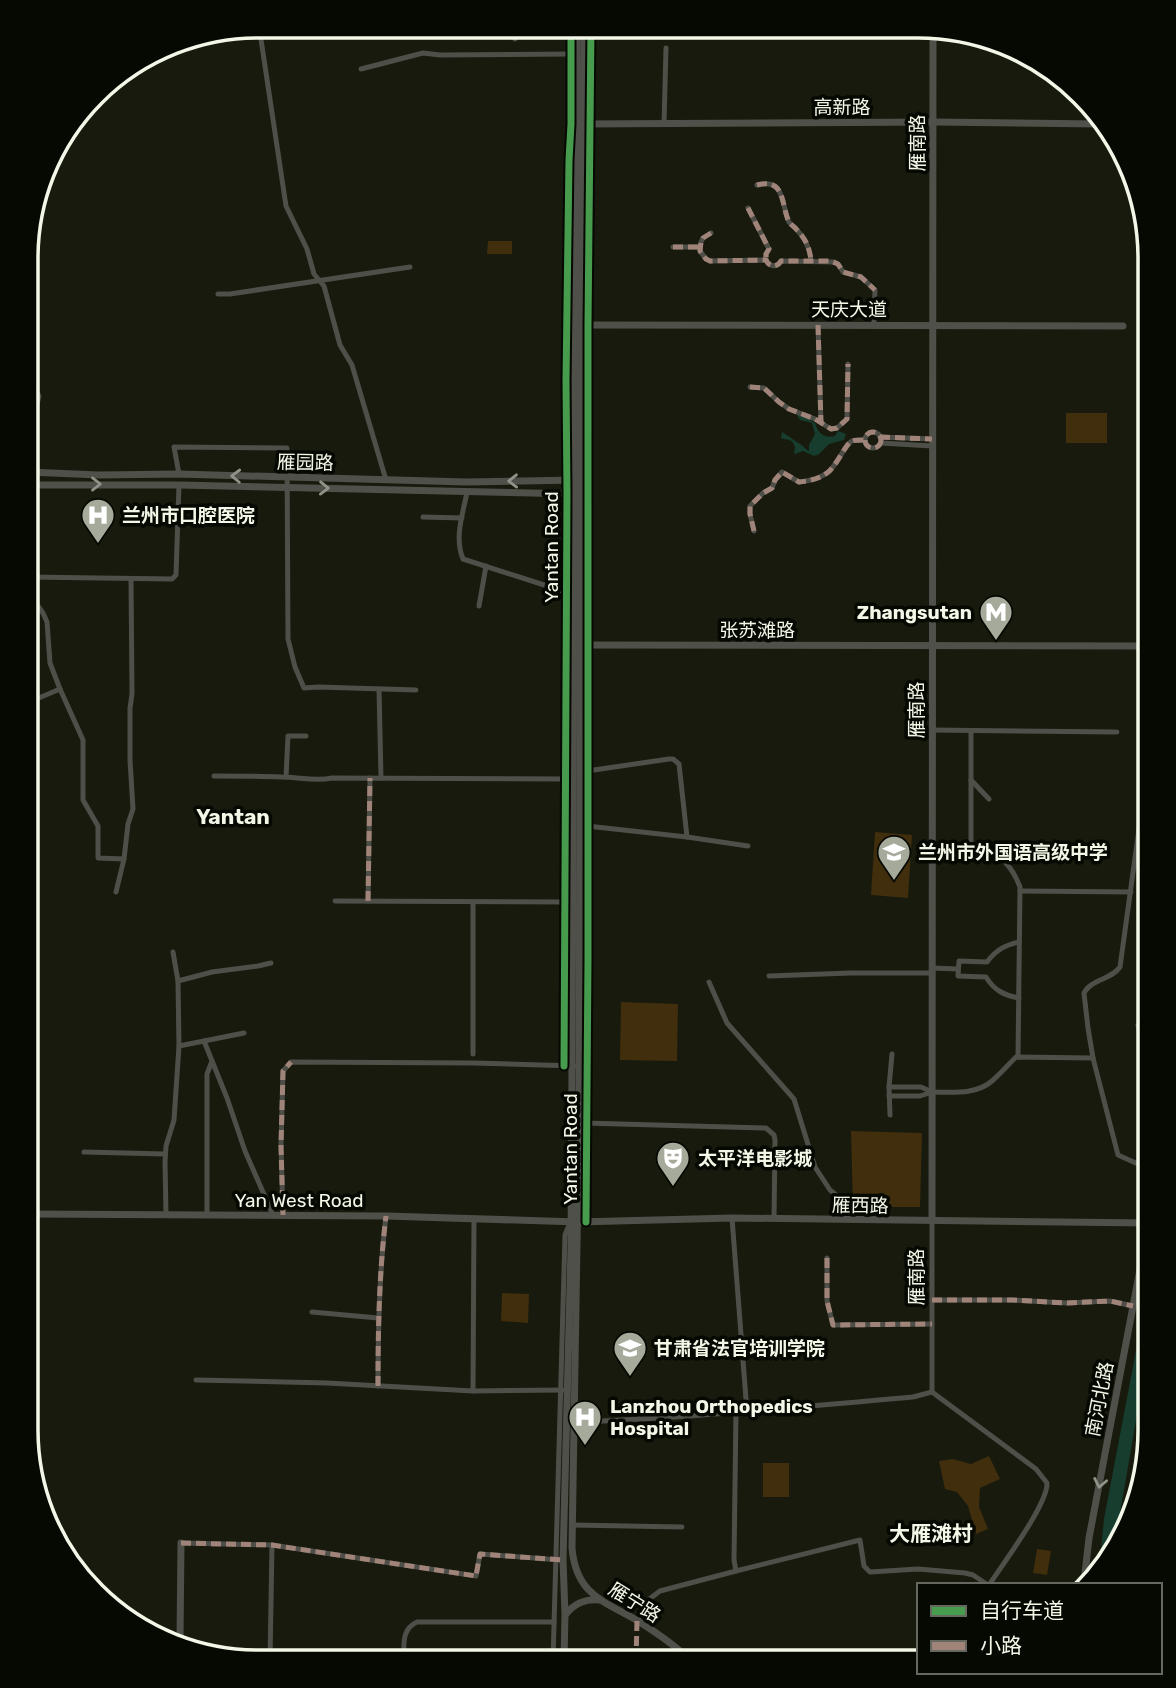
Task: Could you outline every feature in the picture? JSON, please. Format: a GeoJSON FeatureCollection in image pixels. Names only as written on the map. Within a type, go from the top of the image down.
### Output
{"type":"FeatureCollection","features":[{"type":"Feature","properties":{"kind":"main road","name":"Yantan Road"},"geometry":{"type":"LineString","coordinates":[[565,1650],[560,1560],[582,1122],[572,1066],[578,494],[574,480],[581,325],[584,124],[573,59],[576,39]]}},
{"type":"Feature","properties":{"kind":"main road"},"geometry":{"type":"LineString","coordinates":[[584,39],[584,124]]}},
{"type":"Feature","properties":{"kind":"main road","name":"雁南路"},"geometry":{"type":"LineString","coordinates":[[932,1221],[933,40]]}},
{"type":"Feature","properties":{"kind":"main road","name":"高新路"},"geometry":{"type":"LineString","coordinates":[[584,124],[1091,124]]}},
{"type":"Feature","properties":{"kind":"main road","name":"天庆大道"},"geometry":{"type":"LineString","coordinates":[[581,325],[1124,326]]}},
{"type":"Feature","properties":{"kind":"main road","name":"雁园路"},"geometry":{"type":"LineString","coordinates":[[39,472],[466,482],[574,480]]}},
{"type":"Feature","properties":{"kind":"main road"},"geometry":{"type":"LineString","coordinates":[[179,474],[179,485]]}},
{"type":"Feature","properties":{"kind":"main road","name":"雁园路"},"geometry":{"type":"LineString","coordinates":[[39,485],[179,485],[578,494]]}},
{"type":"Feature","properties":{"kind":"main road","name":"张苏滩路"},"geometry":{"type":"LineString","coordinates":[[577,645],[1138,646]]}},
{"type":"Feature","properties":{"kind":"main road","name":"Yantan Road"},"geometry":{"type":"LineString","coordinates":[[577,780],[569,886],[578,1222]]}},
{"type":"Feature","properties":{"kind":"main road","name":"Yan West Road"},"geometry":{"type":"LineString","coordinates":[[39,1214],[386,1216],[578,1222]]}},
{"type":"Feature","properties":{"kind":"main road","name":"雁西路"},"geometry":{"type":"LineString","coordinates":[[578,1222],[732,1218],[1137,1223]]}},
{"type":"Feature","properties":{"kind":"main road","name":"南河北路"},"geometry":{"type":"LineString","coordinates":[[1085,1572],[1089,1538],[1137,1285]]}},
{"type":"Feature","properties":{"kind":"main road","name":"Yantan Road"},"geometry":{"type":"LineString","coordinates":[[568,1390],[573,1422],[573,1560]]}},
{"type":"Feature","properties":{"kind":"main road"},"geometry":{"type":"LineString","coordinates":[[180,1635],[181,1543]]}},
{"type":"Feature","properties":{"kind":"main road","name":"雁宁路"},"geometry":{"type":"LineString","coordinates":[[573,1560],[584,1585],[599,1600],[637,1620],[679,1650]]}},
{"type":"Feature","properties":{"kind":"main road"},"geometry":{"type":"LineString","coordinates":[[565,1615],[580,1602],[599,1600]]}},
{"type":"Feature","properties":{"kind":"street"},"geometry":{"type":"LineString","coordinates":[[260,39],[286,206],[307,249],[314,274],[324,286],[340,345],[352,365],[386,480]]}},
{"type":"Feature","properties":{"kind":"street","name":"Yantan Road"},"geometry":{"type":"LineString","coordinates":[[572,39],[566,357],[574,480],[578,494],[566,592],[577,645],[587,771],[588,959],[582,1122]]}},
{"type":"Feature","properties":{"kind":"street","name":"Yantan Road"},"geometry":{"type":"LineString","coordinates":[[572,1066],[564,902],[569,886],[565,779],[577,645],[584,124],[590,39]]}},
{"type":"Feature","properties":{"kind":"street"},"geometry":{"type":"LineString","coordinates":[[664,124],[666,48]]}},
{"type":"Feature","properties":{"kind":"street"},"geometry":{"type":"LineString","coordinates":[[361,69],[423,53],[573,59]]}},
{"type":"Feature","properties":{"kind":"street"},"geometry":{"type":"LineString","coordinates":[[757,185],[768,184],[781,193],[790,224],[804,238],[810,250],[811,261]]}},
{"type":"Feature","properties":{"kind":"street"},"geometry":{"type":"LineString","coordinates":[[748,208],[769,249],[766,254],[768,264],[778,265],[781,261],[834,262],[843,272],[861,277],[875,290],[874,325]]}},
{"type":"Feature","properties":{"kind":"street"},"geometry":{"type":"LineString","coordinates":[[711,233],[703,238],[699,247],[702,256],[710,261],[766,260]]}},
{"type":"Feature","properties":{"kind":"street"},"geometry":{"type":"LineString","coordinates":[[673,247],[699,247]]}},
{"type":"Feature","properties":{"kind":"street"},"geometry":{"type":"LineString","coordinates":[[218,294],[410,267]]}},
{"type":"Feature","properties":{"kind":"street"},"geometry":{"type":"LineString","coordinates":[[818,325],[821,424]]}},
{"type":"Feature","properties":{"kind":"street"},"geometry":{"type":"LineString","coordinates":[[750,387],[764,388],[789,409],[815,419],[831,429],[843,425],[847,419],[848,364]]}},
{"type":"Feature","properties":{"kind":"street"},"geometry":{"type":"LineString","coordinates":[[869,432],[876,432],[880,440],[879,446],[873,449],[867,446],[864,440],[869,432]]}},
{"type":"Feature","properties":{"kind":"street"},"geometry":{"type":"LineString","coordinates":[[754,531],[750,506],[762,493],[772,488],[782,472],[799,482],[817,478],[837,464],[850,443],[864,440]]}},
{"type":"Feature","properties":{"kind":"street"},"geometry":{"type":"LineString","coordinates":[[880,440],[932,442]]}},
{"type":"Feature","properties":{"kind":"street"},"geometry":{"type":"LineString","coordinates":[[179,474],[174,447],[287,448],[288,639],[304,688],[416,690]]}},
{"type":"Feature","properties":{"kind":"street"},"geometry":{"type":"LineString","coordinates":[[39,577],[172,579],[176,575],[179,485]]}},
{"type":"Feature","properties":{"kind":"street"},"geometry":{"type":"LineString","coordinates":[[467,492],[459,525],[463,559],[566,592]]}},
{"type":"Feature","properties":{"kind":"street"},"geometry":{"type":"LineString","coordinates":[[423,517],[462,518]]}},
{"type":"Feature","properties":{"kind":"street"},"geometry":{"type":"LineString","coordinates":[[480,606],[486,566]]}},
{"type":"Feature","properties":{"kind":"street"},"geometry":{"type":"LineString","coordinates":[[116,892],[133,809],[130,760],[131,579]]}},
{"type":"Feature","properties":{"kind":"street"},"geometry":{"type":"LineString","coordinates":[[39,607],[47,622],[50,663],[83,740],[83,800],[98,826],[98,858],[124,859]]}},
{"type":"Feature","properties":{"kind":"street"},"geometry":{"type":"LineString","coordinates":[[39,697],[60,689]]}},
{"type":"Feature","properties":{"kind":"street"},"geometry":{"type":"LineString","coordinates":[[379,689],[381,778]]}},
{"type":"Feature","properties":{"kind":"street"},"geometry":{"type":"LineString","coordinates":[[932,730],[1117,732]]}},
{"type":"Feature","properties":{"kind":"street"},"geometry":{"type":"LineString","coordinates":[[971,731],[971,846]]}},
{"type":"Feature","properties":{"kind":"street"},"geometry":{"type":"LineString","coordinates":[[286,777],[288,736],[306,736]]}},
{"type":"Feature","properties":{"kind":"street"},"geometry":{"type":"LineString","coordinates":[[587,771],[669,759],[676,761],[679,764],[687,837]]}},
{"type":"Feature","properties":{"kind":"street"},"geometry":{"type":"LineString","coordinates":[[214,776],[286,777],[299,780],[577,780]]}},
{"type":"Feature","properties":{"kind":"street"},"geometry":{"type":"LineString","coordinates":[[368,901],[370,778]]}},
{"type":"Feature","properties":{"kind":"street"},"geometry":{"type":"LineString","coordinates":[[971,780],[989,799]]}},
{"type":"Feature","properties":{"kind":"street"},"geometry":{"type":"LineString","coordinates":[[587,826],[748,846]]}},
{"type":"Feature","properties":{"kind":"street"},"geometry":{"type":"LineString","coordinates":[[1137,1164],[1118,1155],[1093,1058],[1084,993],[1091,984],[1111,976],[1120,967],[1138,844]]}},
{"type":"Feature","properties":{"kind":"street"},"geometry":{"type":"LineString","coordinates":[[932,847],[971,846],[990,850],[1015,873],[1020,891],[1018,1057]]}},
{"type":"Feature","properties":{"kind":"street"},"geometry":{"type":"LineString","coordinates":[[1020,891],[1131,892]]}},
{"type":"Feature","properties":{"kind":"street"},"geometry":{"type":"LineString","coordinates":[[335,901],[564,902]]}},
{"type":"Feature","properties":{"kind":"street"},"geometry":{"type":"LineString","coordinates":[[473,902],[473,1054]]}},
{"type":"Feature","properties":{"kind":"street"},"geometry":{"type":"LineString","coordinates":[[1019,942],[1006,945],[995,952],[987,962],[959,961],[958,969],[958,976],[986,977],[999,992],[1019,998]]}},
{"type":"Feature","properties":{"kind":"street"},"geometry":{"type":"LineString","coordinates":[[166,1214],[165,1154],[174,1120],[179,1046],[178,981],[173,952]]}},
{"type":"Feature","properties":{"kind":"street"},"geometry":{"type":"LineString","coordinates":[[178,981],[212,972],[271,963]]}},
{"type":"Feature","properties":{"kind":"street"},"geometry":{"type":"LineString","coordinates":[[769,976],[958,969]]}},
{"type":"Feature","properties":{"kind":"street"},"geometry":{"type":"LineString","coordinates":[[709,982],[727,1023],[794,1100],[815,1167],[830,1189],[848,1205],[854,1220]]}},
{"type":"Feature","properties":{"kind":"street"},"geometry":{"type":"LineString","coordinates":[[179,1046],[244,1033]]}},
{"type":"Feature","properties":{"kind":"street"},"geometry":{"type":"LineString","coordinates":[[204,1041],[272,1215]]}},
{"type":"Feature","properties":{"kind":"street"},"geometry":{"type":"LineString","coordinates":[[890,1115],[892,1054]]}},
{"type":"Feature","properties":{"kind":"street"},"geometry":{"type":"LineString","coordinates":[[889,1096],[920,1096],[932,1092],[981,1088],[991,1083],[1016,1057],[1093,1058]]}},
{"type":"Feature","properties":{"kind":"street"},"geometry":{"type":"LineString","coordinates":[[207,1215],[207,1074],[212,1061]]}},
{"type":"Feature","properties":{"kind":"street"},"geometry":{"type":"LineString","coordinates":[[283,1215],[282,1071],[291,1062],[572,1066]]}},
{"type":"Feature","properties":{"kind":"street"},"geometry":{"type":"LineString","coordinates":[[889,1087],[921,1087],[932,1092]]}},
{"type":"Feature","properties":{"kind":"street"},"geometry":{"type":"LineString","coordinates":[[582,1122],[766,1128],[774,1135],[775,1140],[774,1219]]}},
{"type":"Feature","properties":{"kind":"street"},"geometry":{"type":"LineString","coordinates":[[84,1152],[165,1154]]}},
{"type":"Feature","properties":{"kind":"street"},"geometry":{"type":"LineString","coordinates":[[378,1386],[378,1318],[386,1216]]}},
{"type":"Feature","properties":{"kind":"street"},"geometry":{"type":"LineString","coordinates":[[732,1218],[747,1412]]}},
{"type":"Feature","properties":{"kind":"street"},"geometry":{"type":"LineString","coordinates":[[473,1391],[474,1219]]}},
{"type":"Feature","properties":{"kind":"street","name":"雁南路"},"geometry":{"type":"LineString","coordinates":[[932,1221],[932,1392]]}},
{"type":"Feature","properties":{"kind":"street"},"geometry":{"type":"LineString","coordinates":[[827,1258],[827,1301],[833,1325],[932,1324]]}},
{"type":"Feature","properties":{"kind":"street"},"geometry":{"type":"LineString","coordinates":[[932,1300],[1067,1303],[1110,1301],[1133,1306]]}},
{"type":"Feature","properties":{"kind":"street"},"geometry":{"type":"LineString","coordinates":[[312,1312],[378,1318]]}},
{"type":"Feature","properties":{"kind":"street"},"geometry":{"type":"LineString","coordinates":[[196,1380],[251,1380],[473,1391],[568,1390]]}},
{"type":"Feature","properties":{"kind":"street"},"geometry":{"type":"LineString","coordinates":[[573,1422],[665,1419],[913,1398],[932,1392],[1036,1469],[1046,1483],[1045,1494],[1030,1522],[989,1583]]}},
{"type":"Feature","properties":{"kind":"street"},"geometry":{"type":"LineString","coordinates":[[736,1412],[736,1571]]}},
{"type":"Feature","properties":{"kind":"street"},"geometry":{"type":"LineString","coordinates":[[573,1525],[682,1527]]}},
{"type":"Feature","properties":{"kind":"street"},"geometry":{"type":"LineString","coordinates":[[637,1620],[648,1600],[660,1591],[860,1540],[863,1566],[870,1572],[918,1569],[965,1573],[985,1583]]}},
{"type":"Feature","properties":{"kind":"street"},"geometry":{"type":"LineString","coordinates":[[181,1543],[272,1545],[476,1576],[480,1554],[560,1560],[553,1650]]}},
{"type":"Feature","properties":{"kind":"street"},"geometry":{"type":"LineString","coordinates":[[270,1650],[272,1545]]}},
{"type":"Feature","properties":{"kind":"street"},"geometry":{"type":"LineString","coordinates":[[404,1650],[405,1634],[411,1624],[417,1622],[554,1622]]}},
{"type":"Feature","properties":{"kind":"shaded area"},"geometry":{"type":"Polygon","coordinates":[[[488,241],[512,241],[512,254],[487,254],[488,241]]]}},
{"type":"Feature","properties":{"kind":"shaded area"},"geometry":{"type":"Polygon","coordinates":[[[1066,413],[1107,413],[1107,443],[1066,443],[1066,413]]]}},
{"type":"Feature","properties":{"kind":"shaded area"},"geometry":{"type":"Polygon","coordinates":[[[797,415],[815,423],[825,436],[835,436],[838,431],[846,434],[844,440],[829,444],[814,456],[803,451],[795,454],[793,442],[781,438],[782,432],[809,451],[815,434],[812,423],[800,420],[797,415]]]}},
{"type":"Feature","properties":{"kind":"shaded area"},"geometry":{"type":"Polygon","coordinates":[[[875,832],[912,835],[908,898],[871,895],[875,832]]]}},
{"type":"Feature","properties":{"kind":"shaded area"},"geometry":{"type":"Polygon","coordinates":[[[621,1002],[678,1004],[677,1061],[620,1060],[621,1002]]]}},
{"type":"Feature","properties":{"kind":"shaded area"},"geometry":{"type":"Polygon","coordinates":[[[851,1131],[922,1133],[920,1207],[853,1207],[851,1131]]]}},
{"type":"Feature","properties":{"kind":"shaded area"},"geometry":{"type":"Polygon","coordinates":[[[502,1293],[529,1294],[528,1323],[501,1321],[502,1293]]]}},
{"type":"Feature","properties":{"kind":"shaded area"},"geometry":{"type":"Polygon","coordinates":[[[1137,1345],[1137,1414],[1120,1516],[1101,1551],[1104,1519],[1137,1345]]]}},
{"type":"Feature","properties":{"kind":"shaded area"},"geometry":{"type":"Polygon","coordinates":[[[989,1456],[1000,1479],[980,1488],[979,1507],[988,1529],[976,1534],[968,1506],[957,1492],[945,1489],[939,1461],[953,1459],[971,1464],[989,1456]]]}},
{"type":"Feature","properties":{"kind":"shaded area"},"geometry":{"type":"Polygon","coordinates":[[[763,1463],[789,1463],[789,1497],[763,1497],[763,1463]]]}},
{"type":"Feature","properties":{"kind":"shaded area"},"geometry":{"type":"Polygon","coordinates":[[[1037,1549],[1051,1551],[1047,1575],[1033,1573],[1037,1549]]]}},
{"type":"Feature","properties":{"kind":"marked path"},"geometry":{"type":"LineString","coordinates":[[757,185],[773,185],[778,189],[789,222],[809,248],[811,261]]}},
{"type":"Feature","properties":{"kind":"marked path"},"geometry":{"type":"LineString","coordinates":[[748,208],[769,249],[766,260]]}},
{"type":"Feature","properties":{"kind":"marked path"},"geometry":{"type":"LineString","coordinates":[[711,233],[703,238],[700,251],[710,261],[766,260],[773,266],[781,261],[830,261],[838,264],[843,272],[861,277],[875,290]]}},
{"type":"Feature","properties":{"kind":"marked path"},"geometry":{"type":"LineString","coordinates":[[673,247],[700,247]]}},
{"type":"Feature","properties":{"kind":"marked path"},"geometry":{"type":"LineString","coordinates":[[818,325],[821,424]]}},
{"type":"Feature","properties":{"kind":"marked path"},"geometry":{"type":"LineString","coordinates":[[750,387],[764,388],[789,409],[815,419],[831,429],[837,428],[847,419],[848,364]]}},
{"type":"Feature","properties":{"kind":"marked path"},"geometry":{"type":"LineString","coordinates":[[870,432],[876,432],[881,440],[879,446],[870,448],[865,443],[865,437],[870,432]]}},
{"type":"Feature","properties":{"kind":"marked path"},"geometry":{"type":"LineString","coordinates":[[880,437],[932,439]]}},
{"type":"Feature","properties":{"kind":"marked path"},"geometry":{"type":"LineString","coordinates":[[754,531],[750,506],[772,488],[782,472],[799,482],[817,478],[831,470],[849,443],[864,440]]}},
{"type":"Feature","properties":{"kind":"marked path"},"geometry":{"type":"LineString","coordinates":[[368,901],[370,778]]}},
{"type":"Feature","properties":{"kind":"marked path"},"geometry":{"type":"LineString","coordinates":[[283,1215],[283,1071],[291,1062]]}},
{"type":"Feature","properties":{"kind":"marked path"},"geometry":{"type":"LineString","coordinates":[[378,1386],[379,1301],[386,1216]]}},
{"type":"Feature","properties":{"kind":"marked path"},"geometry":{"type":"LineString","coordinates":[[827,1258],[827,1301],[833,1325],[932,1324]]}},
{"type":"Feature","properties":{"kind":"marked path"},"geometry":{"type":"LineString","coordinates":[[932,1300],[1067,1303],[1110,1301],[1133,1306]]}},
{"type":"Feature","properties":{"kind":"marked path"},"geometry":{"type":"LineString","coordinates":[[181,1543],[272,1545],[476,1576],[480,1554],[563,1560]]}},
{"type":"Feature","properties":{"kind":"marked path"},"geometry":{"type":"LineString","coordinates":[[636,1650],[637,1621]]}},
{"type":"Feature","properties":{"kind":"cycle path"},"geometry":{"type":"LineString","coordinates":[[564,1066],[566,380],[571,39]]}},
{"type":"Feature","properties":{"kind":"cycle path"},"geometry":{"type":"LineString","coordinates":[[586,1222],[591,39]]}},
{"type":"Feature","properties":{"kind":"place","name":"兰州市口腔医院"},"geometry":{"type":"Point","coordinates":[98,545]}},
{"type":"Feature","properties":{"kind":"place","name":"Zhangsutan"},"geometry":{"type":"Point","coordinates":[996,642]}},
{"type":"Feature","properties":{"kind":"place","name":"兰州市外国语高级中学"},"geometry":{"type":"Point","coordinates":[894,882]}},
{"type":"Feature","properties":{"kind":"place","name":"太平洋电影城"},"geometry":{"type":"Point","coordinates":[673,1188]}},
{"type":"Feature","properties":{"kind":"place","name":"甘肃省法官培训学院"},"geometry":{"type":"Point","coordinates":[630,1378]}},
{"type":"Feature","properties":{"kind":"place","name":"Lanzhou Orthopedics Hospital"},"geometry":{"type":"Point","coordinates":[585,1447]}},
{"type":"Feature","properties":{"kind":"district","name":"Yantan"},"geometry":{"type":"Point","coordinates":[233,817]}},
{"type":"Feature","properties":{"kind":"district","name":"大雁滩村"},"geometry":{"type":"Point","coordinates":[931,1534]}}]}
